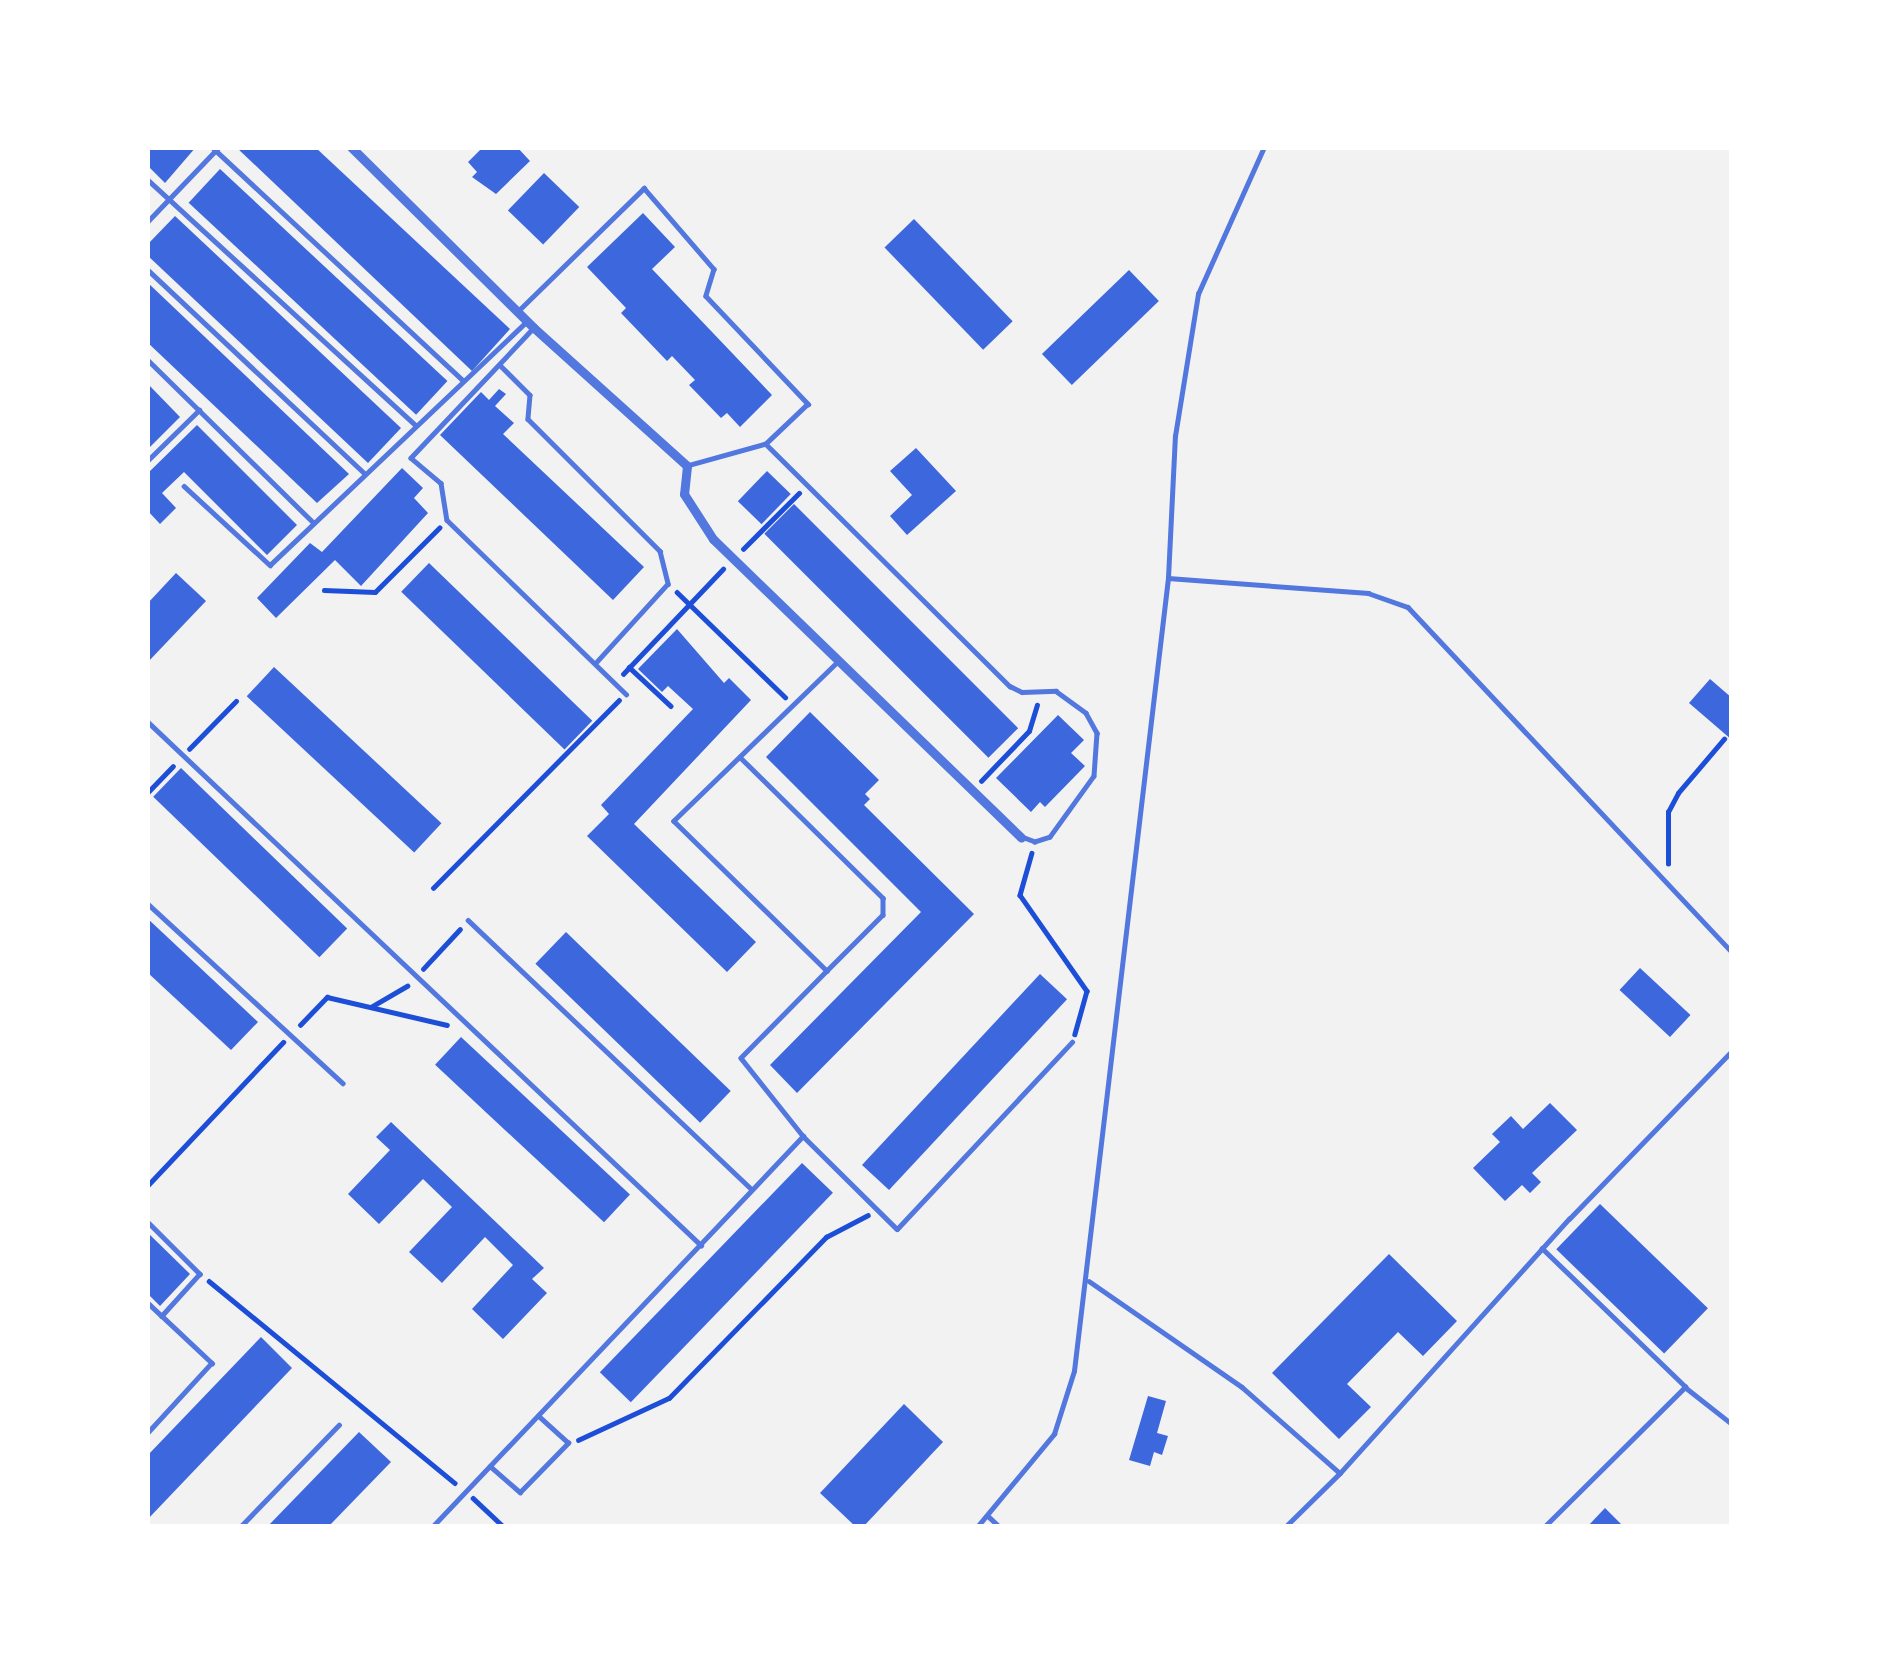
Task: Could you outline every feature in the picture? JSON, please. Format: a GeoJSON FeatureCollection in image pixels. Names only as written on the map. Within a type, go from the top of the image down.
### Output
{"type":"FeatureCollection","features":[{"type":"Feature","properties":{"kind":"street"},"geometry":{"type":"LineString","coordinates":[[351,147],[531,324],[687,466],[685,494],[713,538],[1022,837]]}},
{"type":"Feature","properties":{"kind":"lane"},"geometry":{"type":"LineString","coordinates":[[976,1527],[1054,1434],[1074,1371],[1089,1281],[1168,578],[1175,436],[1198,294],[1264,147]]}},
{"type":"Feature","properties":{"kind":"lane"},"geometry":{"type":"LineString","coordinates":[[147,223],[215,148],[465,381]]}},
{"type":"Feature","properties":{"kind":"lane"},"geometry":{"type":"LineString","coordinates":[[147,179],[415,425]]}},
{"type":"Feature","properties":{"kind":"lane"},"geometry":{"type":"LineString","coordinates":[[518,311],[644,188],[714,269],[706,296],[808,404],[766,444],[687,466]]}},
{"type":"Feature","properties":{"kind":"lane"},"geometry":{"type":"LineString","coordinates":[[147,269],[364,473]]}},
{"type":"Feature","properties":{"kind":"lane"},"geometry":{"type":"LineString","coordinates":[[184,486],[270,565],[415,425],[531,324]]}},
{"type":"Feature","properties":{"kind":"lane"},"geometry":{"type":"LineString","coordinates":[[531,324],[500,365],[411,458],[441,483],[448,520],[626,694]]}},
{"type":"Feature","properties":{"kind":"lane"},"geometry":{"type":"LineString","coordinates":[[147,359],[314,521]]}},
{"type":"Feature","properties":{"kind":"lane"},"geometry":{"type":"LineString","coordinates":[[500,365],[530,395],[528,418],[660,551],[668,584],[597,662]]}},
{"type":"Feature","properties":{"kind":"lane"},"geometry":{"type":"LineString","coordinates":[[147,460],[199,410]]}},
{"type":"Feature","properties":{"kind":"lane"},"geometry":{"type":"LineString","coordinates":[[766,444],[1010,686],[1056,691],[1086,713],[1097,733],[1094,776],[1049,837],[1035,842],[1022,837]]}},
{"type":"Feature","properties":{"kind":"lane"},"geometry":{"type":"LineString","coordinates":[[1168,578],[1368,592],[1408,607],[1732,952]]}},
{"type":"Feature","properties":{"kind":"lane"},"geometry":{"type":"LineString","coordinates":[[827,971],[674,821],[838,661]]}},
{"type":"Feature","properties":{"kind":"lane"},"geometry":{"type":"LineString","coordinates":[[147,721],[701,1245]]}},
{"type":"Feature","properties":{"kind":"lane"},"geometry":{"type":"LineString","coordinates":[[740,757],[883,898],[883,915],[741,1058],[803,1136],[897,1229],[1072,1042]]}},
{"type":"Feature","properties":{"kind":"lane"},"geometry":{"type":"LineString","coordinates":[[147,903],[343,1083]]}},
{"type":"Feature","properties":{"kind":"lane"},"geometry":{"type":"LineString","coordinates":[[468,920],[752,1190]]}},
{"type":"Feature","properties":{"kind":"lane"},"geometry":{"type":"LineString","coordinates":[[1285,1527],[1732,1051]]}},
{"type":"Feature","properties":{"kind":"lane"},"geometry":{"type":"LineString","coordinates":[[432,1527],[803,1136]]}},
{"type":"Feature","properties":{"kind":"lane"},"geometry":{"type":"LineString","coordinates":[[147,1221],[200,1274],[162,1316]]}},
{"type":"Feature","properties":{"kind":"lane"},"geometry":{"type":"LineString","coordinates":[[1543,1248],[1685,1387],[1732,1424]]}},
{"type":"Feature","properties":{"kind":"lane"},"geometry":{"type":"LineString","coordinates":[[1089,1281],[1243,1387],[1340,1473]]}},
{"type":"Feature","properties":{"kind":"lane"},"geometry":{"type":"LineString","coordinates":[[147,1301],[212,1363],[147,1434]]}},
{"type":"Feature","properties":{"kind":"lane"},"geometry":{"type":"LineString","coordinates":[[1544,1527],[1685,1387]]}},
{"type":"Feature","properties":{"kind":"lane"},"geometry":{"type":"LineString","coordinates":[[490,1466],[520,1492],[568,1443],[538,1416]]}},
{"type":"Feature","properties":{"kind":"lane"},"geometry":{"type":"LineString","coordinates":[[240,1527],[339,1425]]}},
{"type":"Feature","properties":{"kind":"lane"},"geometry":{"type":"LineString","coordinates":[[988,1516],[1000,1527]]}},
{"type":"Feature","properties":{"kind":"path"},"geometry":{"type":"LineString","coordinates":[[671,706],[629,667],[807,484]]}},
{"type":"Feature","properties":{"kind":"path"},"geometry":{"type":"LineString","coordinates":[[323,590],[375,592],[448,520]]}},
{"type":"Feature","properties":{"kind":"path"},"geometry":{"type":"LineString","coordinates":[[668,584],[794,706]]}},
{"type":"Feature","properties":{"kind":"path"},"geometry":{"type":"LineString","coordinates":[[992,770],[1029,731],[1041,691]]}},
{"type":"Feature","properties":{"kind":"path"},"geometry":{"type":"LineString","coordinates":[[433,888],[626,694]]}},
{"type":"Feature","properties":{"kind":"path"},"geometry":{"type":"LineString","coordinates":[[1667,885],[1668,812],[1678,793],[1724,739]]}},
{"type":"Feature","properties":{"kind":"path"},"geometry":{"type":"LineString","coordinates":[[1035,842],[1021,896],[1087,991],[1072,1042]]}},
{"type":"Feature","properties":{"kind":"path"},"geometry":{"type":"LineString","coordinates":[[147,1186],[327,997],[475,1031]]}},
{"type":"Feature","properties":{"kind":"path"},"geometry":{"type":"LineString","coordinates":[[568,1443],[669,1398],[826,1237],[879,1211]]}},
{"type":"Feature","properties":{"kind":"path"},"geometry":{"type":"LineString","coordinates":[[200,1274],[504,1527]]}},
{"type":"Feature","properties":{"kind":"building"},"geometry":{"type":"Polygon","coordinates":[[[147,147],[196,147],[165,183],[147,165],[147,147]]]}},
{"type":"Feature","properties":{"kind":"building"},"geometry":{"type":"Polygon","coordinates":[[[236,147],[315,147],[510,329],[472,371],[236,147]]]}},
{"type":"Feature","properties":{"kind":"building"},"geometry":{"type":"Polygon","coordinates":[[[483,147],[517,147],[530,161],[496,194],[472,177],[477,172],[468,162],[483,147]]]}},
{"type":"Feature","properties":{"kind":"building"},"geometry":{"type":"Polygon","coordinates":[[[220,169],[447,381],[416,415],[189,203],[220,169]]]}},
{"type":"Feature","properties":{"kind":"building"},"geometry":{"type":"Polygon","coordinates":[[[544,173],[579,207],[543,244],[508,210],[544,173]]]}},
{"type":"Feature","properties":{"kind":"building"},"geometry":{"type":"Polygon","coordinates":[[[643,213],[675,247],[652,269],[772,395],[740,427],[727,413],[721,418],[689,385],[695,380],[672,356],[667,361],[621,313],[626,308],[587,267],[643,213]]]}},
{"type":"Feature","properties":{"kind":"building"},"geometry":{"type":"Polygon","coordinates":[[[175,216],[401,428],[368,463],[147,255],[147,245],[175,216]]]}},
{"type":"Feature","properties":{"kind":"building"},"geometry":{"type":"Polygon","coordinates":[[[914,219],[1013,321],[983,350],[885,247],[914,219]]]}},
{"type":"Feature","properties":{"kind":"building"},"geometry":{"type":"Polygon","coordinates":[[[1129,270],[1159,301],[1072,385],[1042,354],[1129,270]]]}},
{"type":"Feature","properties":{"kind":"building"},"geometry":{"type":"Polygon","coordinates":[[[147,282],[349,474],[317,503],[147,342],[147,282]]]}},
{"type":"Feature","properties":{"kind":"building"},"geometry":{"type":"Polygon","coordinates":[[[147,383],[180,417],[147,450],[147,383]]]}},
{"type":"Feature","properties":{"kind":"building"},"geometry":{"type":"Polygon","coordinates":[[[499,389],[506,394],[495,406],[514,423],[503,434],[644,567],[613,600],[440,435],[481,392],[489,400],[499,389]]]}},
{"type":"Feature","properties":{"kind":"building"},"geometry":{"type":"Polygon","coordinates":[[[197,425],[297,525],[267,555],[184,472],[162,493],[176,508],[160,524],[147,510],[147,474],[197,425]]]}},
{"type":"Feature","properties":{"kind":"building"},"geometry":{"type":"Polygon","coordinates":[[[916,448],[956,491],[907,535],[890,516],[912,495],[890,471],[916,448]]]}},
{"type":"Feature","properties":{"kind":"building"},"geometry":{"type":"Polygon","coordinates":[[[402,468],[423,488],[414,498],[428,513],[361,586],[335,560],[276,618],[257,598],[310,543],[322,552],[402,468]]]}},
{"type":"Feature","properties":{"kind":"building"},"geometry":{"type":"Polygon","coordinates":[[[767,471],[791,494],[762,524],[738,501],[767,471]]]}},
{"type":"Feature","properties":{"kind":"building"},"geometry":{"type":"Polygon","coordinates":[[[794,504],[1018,728],[988,758],[764,534],[794,504]]]}},
{"type":"Feature","properties":{"kind":"building"},"geometry":{"type":"Polygon","coordinates":[[[429,563],[592,721],[565,749],[401,592],[429,563]]]}},
{"type":"Feature","properties":{"kind":"building"},"geometry":{"type":"Polygon","coordinates":[[[176,573],[206,601],[147,663],[147,604],[176,573]]]}},
{"type":"Feature","properties":{"kind":"building"},"geometry":{"type":"Polygon","coordinates":[[[677,629],[724,683],[729,678],[751,700],[634,824],[756,942],[727,972],[587,836],[609,814],[601,805],[693,709],[668,686],[662,692],[638,669],[677,629]]]}},
{"type":"Feature","properties":{"kind":"building"},"geometry":{"type":"Polygon","coordinates":[[[274,667],[441,823],[414,852],[247,696],[274,667]]]}},
{"type":"Feature","properties":{"kind":"building"},"geometry":{"type":"Polygon","coordinates":[[[1710,679],[1732,698],[1732,740],[1689,703],[1710,679]]]}},
{"type":"Feature","properties":{"kind":"building"},"geometry":{"type":"Polygon","coordinates":[[[810,712],[879,780],[865,794],[870,799],[864,805],[974,914],[797,1093],[770,1065],[921,912],[766,757],[810,712]]]}},
{"type":"Feature","properties":{"kind":"building"},"geometry":{"type":"Polygon","coordinates":[[[1058,715],[1084,740],[1071,753],[1085,766],[1045,807],[1040,802],[1031,812],[996,778],[1058,715]]]}},
{"type":"Feature","properties":{"kind":"building"},"geometry":{"type":"Polygon","coordinates":[[[181,768],[347,928],[319,957],[153,797],[181,768]]]}},
{"type":"Feature","properties":{"kind":"building"},"geometry":{"type":"Polygon","coordinates":[[[147,918],[258,1022],[231,1050],[147,972],[147,918]]]}},
{"type":"Feature","properties":{"kind":"building"},"geometry":{"type":"Polygon","coordinates":[[[566,932],[731,1091],[700,1123],[535,964],[566,932]]]}},
{"type":"Feature","properties":{"kind":"building"},"geometry":{"type":"Polygon","coordinates":[[[1640,968],[1690,1015],[1670,1037],[1620,990],[1640,968]]]}},
{"type":"Feature","properties":{"kind":"building"},"geometry":{"type":"Polygon","coordinates":[[[1040,974],[1067,999],[889,1190],[862,1165],[1040,974]]]}},
{"type":"Feature","properties":{"kind":"building"},"geometry":{"type":"Polygon","coordinates":[[[461,1037],[630,1195],[604,1222],[435,1065],[461,1037]]]}},
{"type":"Feature","properties":{"kind":"building"},"geometry":{"type":"Polygon","coordinates":[[[1550,1103],[1577,1130],[1532,1173],[1541,1182],[1530,1193],[1522,1185],[1505,1201],[1473,1168],[1500,1142],[1492,1134],[1511,1116],[1523,1129],[1550,1103]]]}},
{"type":"Feature","properties":{"kind":"building"},"geometry":{"type":"Polygon","coordinates":[[[391,1122],[544,1268],[532,1279],[547,1293],[503,1339],[472,1309],[513,1265],[485,1237],[442,1283],[409,1252],[452,1207],[423,1179],[379,1224],[348,1194],[390,1150],[376,1137],[391,1122]]]}},
{"type":"Feature","properties":{"kind":"building"},"geometry":{"type":"Polygon","coordinates":[[[802,1163],[833,1193],[631,1402],[600,1372],[802,1163]]]}},
{"type":"Feature","properties":{"kind":"building"},"geometry":{"type":"Polygon","coordinates":[[[1600,1204],[1708,1308],[1664,1354],[1556,1249],[1600,1204]]]}},
{"type":"Feature","properties":{"kind":"building"},"geometry":{"type":"Polygon","coordinates":[[[147,1232],[190,1274],[160,1306],[147,1293],[147,1232]]]}},
{"type":"Feature","properties":{"kind":"building"},"geometry":{"type":"Polygon","coordinates":[[[1389,1254],[1457,1321],[1423,1356],[1398,1332],[1347,1384],[1371,1407],[1339,1439],[1272,1373],[1389,1254]]]}},
{"type":"Feature","properties":{"kind":"building"},"geometry":{"type":"Polygon","coordinates":[[[261,1337],[292,1368],[147,1520],[147,1456],[261,1337]]]}},
{"type":"Feature","properties":{"kind":"building"},"geometry":{"type":"Polygon","coordinates":[[[1148,1396],[1166,1401],[1157,1433],[1168,1436],[1162,1455],[1154,1452],[1150,1466],[1129,1460],[1148,1396]]]}},
{"type":"Feature","properties":{"kind":"building"},"geometry":{"type":"Polygon","coordinates":[[[904,1404],[943,1442],[863,1527],[856,1527],[820,1493],[904,1404]]]}},
{"type":"Feature","properties":{"kind":"building"},"geometry":{"type":"Polygon","coordinates":[[[359,1432],[391,1462],[328,1527],[267,1527],[359,1432]]]}},
{"type":"Feature","properties":{"kind":"building"},"geometry":{"type":"Polygon","coordinates":[[[1605,1508],[1624,1527],[1587,1527],[1605,1508]]]}}]}
